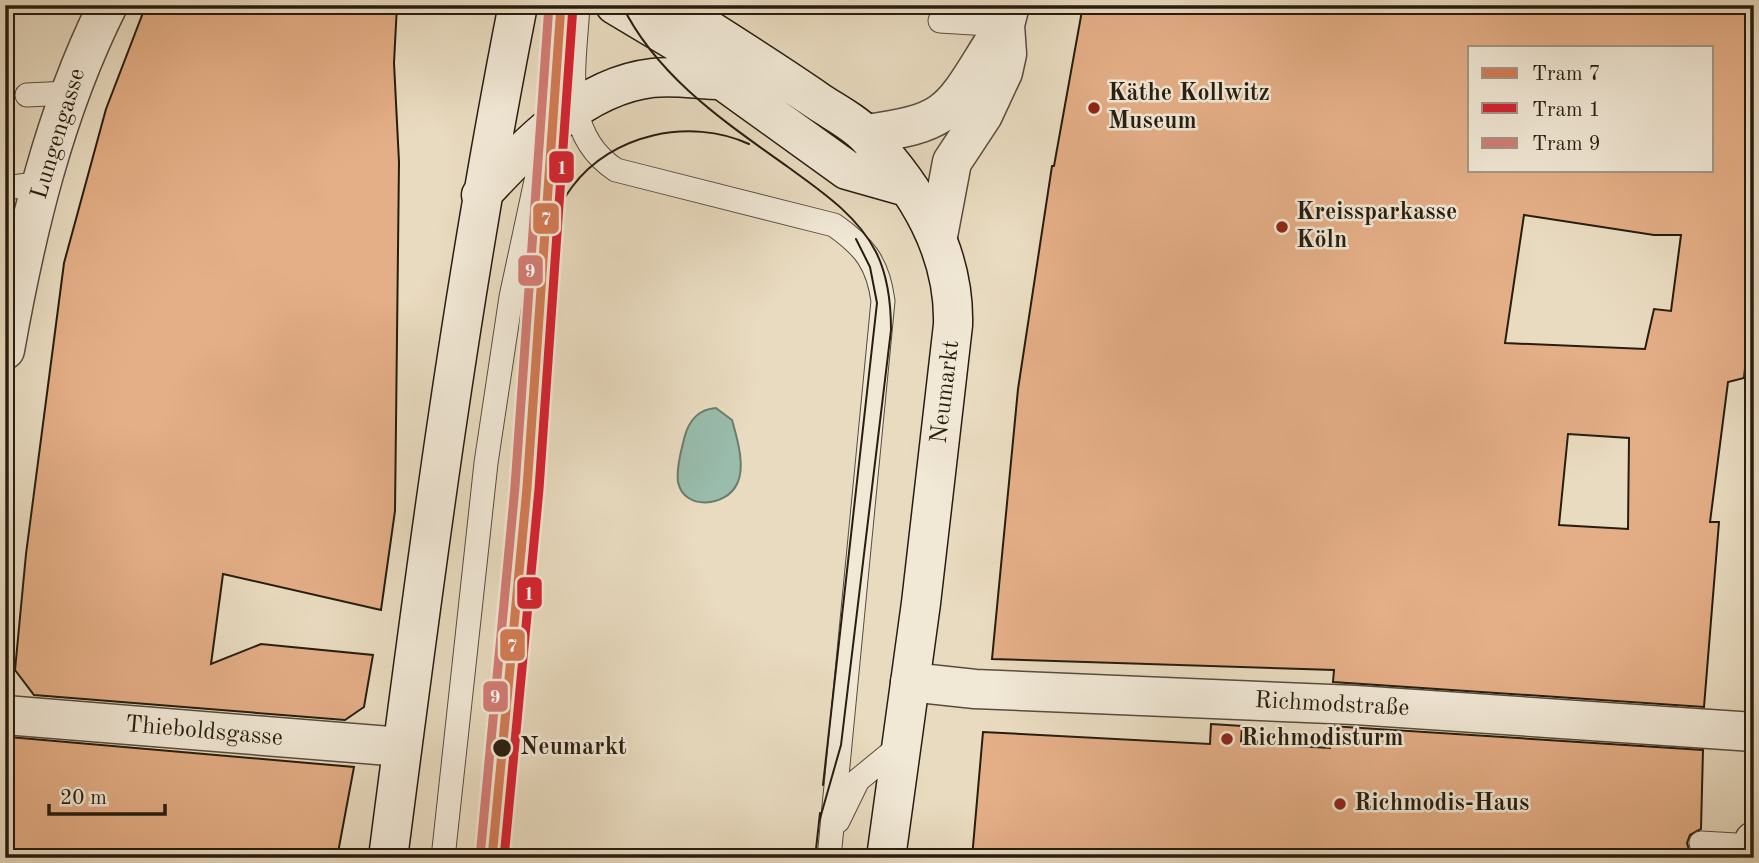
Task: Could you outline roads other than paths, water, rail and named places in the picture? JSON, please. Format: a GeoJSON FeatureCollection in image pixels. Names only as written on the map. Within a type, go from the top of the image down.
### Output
{"type":"FeatureCollection","features":[{"type":"Feature","properties":{"kind":"main road","name":"Lungengasse"},"geometry":{"type":"LineString","coordinates":[[5,350],[20,268],[68,93],[108,5]]}},
{"type":"Feature","properties":{"kind":"main road"},"geometry":{"type":"LineString","coordinates":[[388,858],[481,195],[518,5]]}},
{"type":"Feature","properties":{"kind":"main road"},"geometry":{"type":"LineString","coordinates":[[615,5],[692,51],[722,80],[848,170],[907,187]]}},
{"type":"Feature","properties":{"kind":"main road","name":"Neumarkt"},"geometry":{"type":"LineString","coordinates":[[670,5],[763,63],[866,134],[920,203],[938,236],[954,298],[954,325],[903,744],[886,858]]}},
{"type":"Feature","properties":{"kind":"main road"},"geometry":{"type":"LineString","coordinates":[[866,134],[919,124],[950,109],[966,90],[1007,15]]}},
{"type":"Feature","properties":{"kind":"main road"},"geometry":{"type":"LineString","coordinates":[[938,236],[953,162],[983,115],[1003,72],[1007,54],[1007,15]]}},
{"type":"Feature","properties":{"kind":"main road"},"geometry":{"type":"LineString","coordinates":[[481,195],[517,156],[563,119],[636,80],[674,77],[722,80]]}},
{"type":"Feature","properties":{"kind":"main road","name":"Richmodstraße"},"geometry":{"type":"LineString","coordinates":[[910,682],[975,689],[1355,705],[1754,733]]}},
{"type":"Feature","properties":{"kind":"main road","name":"Thieboldsgasse"},"geometry":{"type":"LineString","coordinates":[[5,715],[402,747]]}},
{"type":"Feature","properties":{"kind":"main road"},"geometry":{"type":"LineString","coordinates":[[1753,858],[1754,843]]}},
{"type":"Feature","properties":{"kind":"lane"},"geometry":{"type":"LineString","coordinates":[[566,5],[560,79],[563,119],[588,146],[616,170],[834,225],[860,244],[880,278],[883,301],[830,858]]}},
{"type":"Feature","properties":{"kind":"lane"},"geometry":{"type":"LineString","coordinates":[[443,858],[486,463],[510,297],[537,176],[563,119],[578,5]]}},
{"type":"Feature","properties":{"kind":"lane"},"geometry":{"type":"LineString","coordinates":[[940,21],[1007,15]]}},
{"type":"Feature","properties":{"kind":"lane"},"geometry":{"type":"LineString","coordinates":[[27,95],[68,93]]}},
{"type":"Feature","properties":{"kind":"lane"},"geometry":{"type":"LineString","coordinates":[[5,188],[43,183]]}},
{"type":"Feature","properties":{"kind":"lane"},"geometry":{"type":"LineString","coordinates":[[830,858],[837,822],[858,780],[903,744]]}},
{"type":"Feature","properties":{"kind":"lane"},"geometry":{"type":"LineString","coordinates":[[1701,843],[1754,843]]}},
{"type":"Feature","properties":{"kind":"tram line","name":"9"},"geometry":{"type":"LineString","coordinates":[[480,857],[515,487],[549,5]]}},
{"type":"Feature","properties":{"kind":"tram line","name":"7"},"geometry":{"type":"LineString","coordinates":[[492,858],[527,488],[561,5]]}},
{"type":"Feature","properties":{"kind":"tram line"},"geometry":{"type":"LineString","coordinates":[[622,5],[654,54],[694,96],[849,215],[876,252],[886,280],[891,330],[841,745],[819,822]]}},
{"type":"Feature","properties":{"kind":"tram line","name":"1"},"geometry":{"type":"LineString","coordinates":[[504,858],[539,489],[573,6]]}},
{"type":"Feature","properties":{"kind":"tram line"},"geometry":{"type":"LineString","coordinates":[[541,273],[560,207],[572,187],[588,169],[608,154],[630,143],[677,132],[702,132],[749,144]]}},
{"type":"Feature","properties":{"kind":"tram line"},"geometry":{"type":"LineString","coordinates":[[823,785],[877,303],[870,267],[856,239]]}},
{"type":"Feature","properties":{"kind":"tram line"},"geometry":{"type":"LineString","coordinates":[[815,858],[820,813]]}},
{"type":"Feature","properties":{"kind":"place","name":"Käthe Kollwitz Museum"},"geometry":{"type":"Point","coordinates":[1094,108]}},
{"type":"Feature","properties":{"kind":"place","name":"Kreissparkasse Köln"},"geometry":{"type":"Point","coordinates":[1282,227]}},
{"type":"Feature","properties":{"kind":"place","name":"Richmodisturm"},"geometry":{"type":"Point","coordinates":[1227,739]}},
{"type":"Feature","properties":{"kind":"place","name":"Neumarkt"},"geometry":{"type":"Point","coordinates":[502,748]}},
{"type":"Feature","properties":{"kind":"place","name":"Richmodis-Haus"},"geometry":{"type":"Point","coordinates":[1340,804]}}]}
